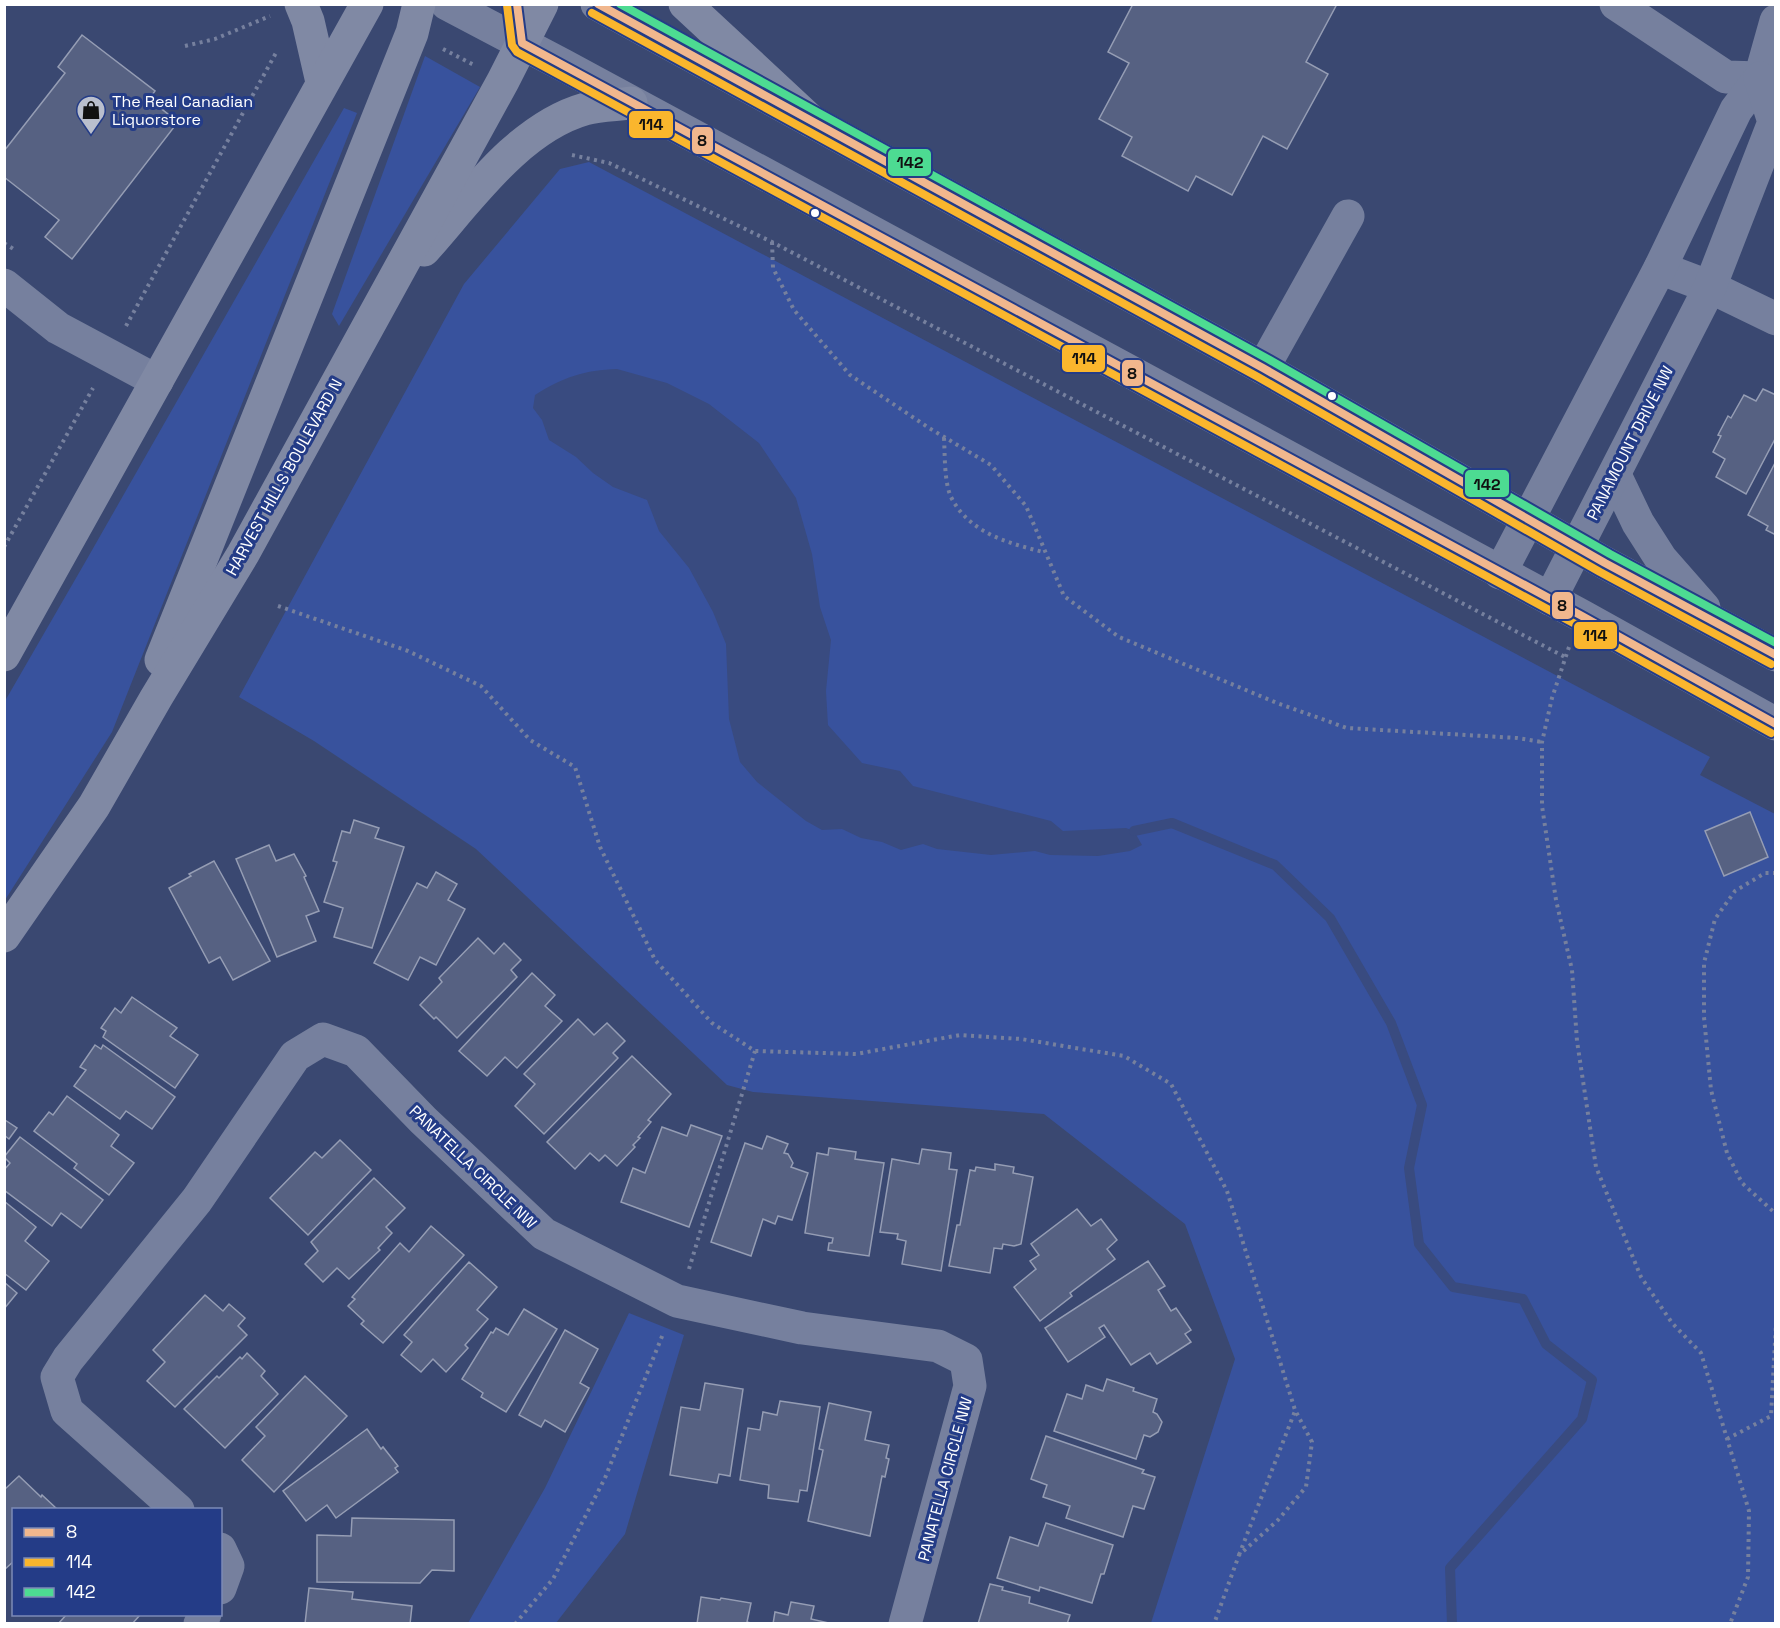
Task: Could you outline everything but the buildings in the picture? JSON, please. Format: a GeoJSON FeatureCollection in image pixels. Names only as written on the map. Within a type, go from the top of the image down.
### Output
{"type":"FeatureCollection","features":[{"type":"Feature","properties":{"kind":"main road"},"geometry":{"type":"LineString","coordinates":[[4,655],[367,4]]}},
{"type":"Feature","properties":{"kind":"main road"},"geometry":{"type":"LineString","coordinates":[[125,751],[211,531],[412,33],[419,4]]}},
{"type":"Feature","properties":{"kind":"main road"},"geometry":{"type":"LineString","coordinates":[[517,4],[522,43]]}},
{"type":"Feature","properties":{"kind":"main road","name":"HARVEST HILLS BOULEVARD N"},"geometry":{"type":"LineString","coordinates":[[4,936],[94,807],[243,554],[542,4]]}},
{"type":"Feature","properties":{"kind":"main road"},"geometry":{"type":"LineString","coordinates":[[685,4],[811,121]]}},
{"type":"Feature","properties":{"kind":"main road"},"geometry":{"type":"LineString","coordinates":[[287,10],[308,21],[322,82]]}},
{"type":"Feature","properties":{"kind":"main road"},"geometry":{"type":"LineString","coordinates":[[380,302],[494,171],[529,138],[554,123],[585,109],[631,103]]}},
{"type":"Feature","properties":{"kind":"street"},"geometry":{"type":"LineString","coordinates":[[447,4],[1550,599],[1776,724]]}},
{"type":"Feature","properties":{"kind":"street"},"geometry":{"type":"LineString","coordinates":[[597,4],[1263,368],[1577,547],[1776,655]]}},
{"type":"Feature","properties":{"kind":"street"},"geometry":{"type":"LineString","coordinates":[[1616,4],[1726,77],[1760,78]]}},
{"type":"Feature","properties":{"kind":"street"},"geometry":{"type":"LineString","coordinates":[[1500,573],[1660,268],[1736,110],[1760,78],[1776,21]]}},
{"type":"Feature","properties":{"kind":"street","name":"PANAMOUNT DRIVE NW"},"geometry":{"type":"LineString","coordinates":[[1550,599],[1616,475],[1710,287],[1774,122],[1760,78]]}},
{"type":"Feature","properties":{"kind":"street"},"geometry":{"type":"LineString","coordinates":[[1263,368],[1348,216]]}},
{"type":"Feature","properties":{"kind":"street"},"geometry":{"type":"LineString","coordinates":[[1660,268],[1710,287],[1776,319]]}},
{"type":"Feature","properties":{"kind":"street"},"geometry":{"type":"LineString","coordinates":[[4,285],[58,327],[157,381]]}},
{"type":"Feature","properties":{"kind":"street"},"geometry":{"type":"LineString","coordinates":[[1616,475],[1638,523],[1661,559],[1717,623]]}},
{"type":"Feature","properties":{"kind":"street","name":"PANATELLA CIRCLE NW"},"geometry":{"type":"LineString","coordinates":[[177,1508],[67,1411],[57,1377],[68,1359],[197,1200],[295,1056],[323,1039],[356,1051],[423,1120],[544,1234],[677,1302],[802,1328],[938,1347],[966,1359],[970,1386],[905,1623]]}},
{"type":"Feature","properties":{"kind":"street"},"geometry":{"type":"LineString","coordinates":[[222,1553],[228,1566],[222,1582]]}},
{"type":"Feature","properties":{"kind":"path"},"geometry":{"type":"LineString","coordinates":[[185,46],[215,39],[287,10]]}},
{"type":"Feature","properties":{"kind":"path"},"geometry":{"type":"LineString","coordinates":[[4,547],[282,43]]}},
{"type":"Feature","properties":{"kind":"path"},"geometry":{"type":"LineString","coordinates":[[436,46],[475,66]]}},
{"type":"Feature","properties":{"kind":"path"},"geometry":{"type":"LineString","coordinates":[[572,155],[609,163],[772,242],[1564,657]]}},
{"type":"Feature","properties":{"kind":"path"},"geometry":{"type":"LineString","coordinates":[[772,242],[773,268],[794,310],[850,375],[944,438],[992,465],[1026,506],[1064,596],[1119,637],[1277,703],[1347,728],[1517,738],[1542,742]]}},
{"type":"Feature","properties":{"kind":"path"},"geometry":{"type":"LineString","coordinates":[[944,438],[951,496],[967,519],[985,533],[1016,545],[1044,552]]}},
{"type":"Feature","properties":{"kind":"path"},"geometry":{"type":"LineString","coordinates":[[278,606],[408,651],[481,686],[530,740],[575,767],[600,848],[655,960],[712,1023],[755,1051],[856,1054],[960,1035],[1021,1039],[1124,1056],[1171,1084],[1227,1191],[1296,1410],[1312,1442],[1306,1487],[1278,1520],[1239,1556]]}},
{"type":"Feature","properties":{"kind":"path"},"geometry":{"type":"LineString","coordinates":[[1569,646],[1552,698],[1542,742],[1542,806],[1556,900],[1572,970],[1577,1041],[1596,1167],[1641,1277],[1672,1323],[1701,1353],[1749,1511],[1748,1577],[1730,1623]]}},
{"type":"Feature","properties":{"kind":"path"},"geometry":{"type":"LineString","coordinates":[[1776,873],[1765,873],[1735,891],[1715,919],[1704,963],[1704,1017],[1711,1090],[1727,1152],[1742,1183],[1776,1214]]}},
{"type":"Feature","properties":{"kind":"path"},"geometry":{"type":"LineString","coordinates":[[516,1623],[553,1579],[605,1478],[688,1273],[755,1051]]}},
{"type":"Feature","properties":{"kind":"path"},"geometry":{"type":"LineString","coordinates":[[1727,1439],[1771,1416],[1776,1323]]}},
{"type":"Feature","properties":{"kind":"path"},"geometry":{"type":"LineString","coordinates":[[1214,1623],[1296,1410]]}},
{"type":"Feature","properties":{"kind":"shaded area"},"geometry":{"type":"Polygon","coordinates":[[[425,56],[480,87],[339,326],[332,314],[425,56]]]}},
{"type":"Feature","properties":{"kind":"shaded area"},"geometry":{"type":"Polygon","coordinates":[[[344,108],[357,113],[112,732],[5,900],[5,701],[344,108]]]}},
{"type":"Feature","properties":{"kind":"shaded area"},"geometry":{"type":"Polygon","coordinates":[[[589,162],[1710,757],[1700,775],[1775,814],[1775,1623],[1151,1623],[1235,1359],[1185,1224],[1044,1114],[753,1092],[727,1085],[476,849],[314,741],[239,697],[464,284],[560,169],[589,162]]]}},
{"type":"Feature","properties":{"kind":"shaded area"},"geometry":{"type":"Polygon","coordinates":[[[617,369],[667,383],[709,404],[759,443],[796,498],[812,554],[820,607],[831,640],[826,691],[828,725],[862,763],[900,771],[913,786],[1051,821],[1063,831],[1126,828],[1134,831],[1142,845],[1130,851],[1098,856],[1050,855],[1035,851],[991,855],[937,849],[923,844],[901,850],[882,842],[861,838],[842,829],[822,830],[806,821],[757,782],[740,762],[729,719],[726,644],[713,612],[689,568],[659,531],[647,500],[613,487],[576,457],[549,440],[542,420],[533,408],[535,395],[555,383],[584,373],[617,369]]]}},
{"type":"Feature","properties":{"kind":"shaded area"},"geometry":{"type":"Polygon","coordinates":[[[629,1313],[684,1335],[625,1534],[556,1623],[468,1623],[545,1488],[629,1313]]]}},
{"type":"Feature","properties":{"kind":"waterway"},"geometry":{"type":"LineString","coordinates":[[1134,831],[1172,823],[1275,865],[1330,918],[1391,1023],[1422,1105],[1409,1168],[1419,1244],[1453,1287],[1523,1299],[1546,1344],[1592,1380],[1582,1419],[1450,1568],[1452,1624]]}},
{"type":"Feature","properties":{"kind":"transit line","name":"8"},"geometry":{"type":"LineString","coordinates":[[517,4],[522,43],[1582,616],[1776,724]]}},
{"type":"Feature","properties":{"kind":"transit line","name":"8"},"geometry":{"type":"LineString","coordinates":[[598,4],[1263,368],[1605,563],[1776,655]]}},
{"type":"Feature","properties":{"kind":"transit line","name":"142"},"geometry":{"type":"LineString","coordinates":[[620,4],[1268,359],[1610,554],[1776,643]]}},
{"type":"Feature","properties":{"kind":"transit line","name":"114"},"geometry":{"type":"LineString","coordinates":[[507,5],[512,45],[517,52],[1577,625],[1771,733]]}},
{"type":"Feature","properties":{"kind":"transit line","name":"114"},"geometry":{"type":"LineString","coordinates":[[592,13],[1258,377],[1600,572],[1771,664]]}},
{"type":"Feature","properties":{"kind":"place","name":"The Real Canadian Liquorstore"},"geometry":{"type":"Point","coordinates":[91,136]}}]}
